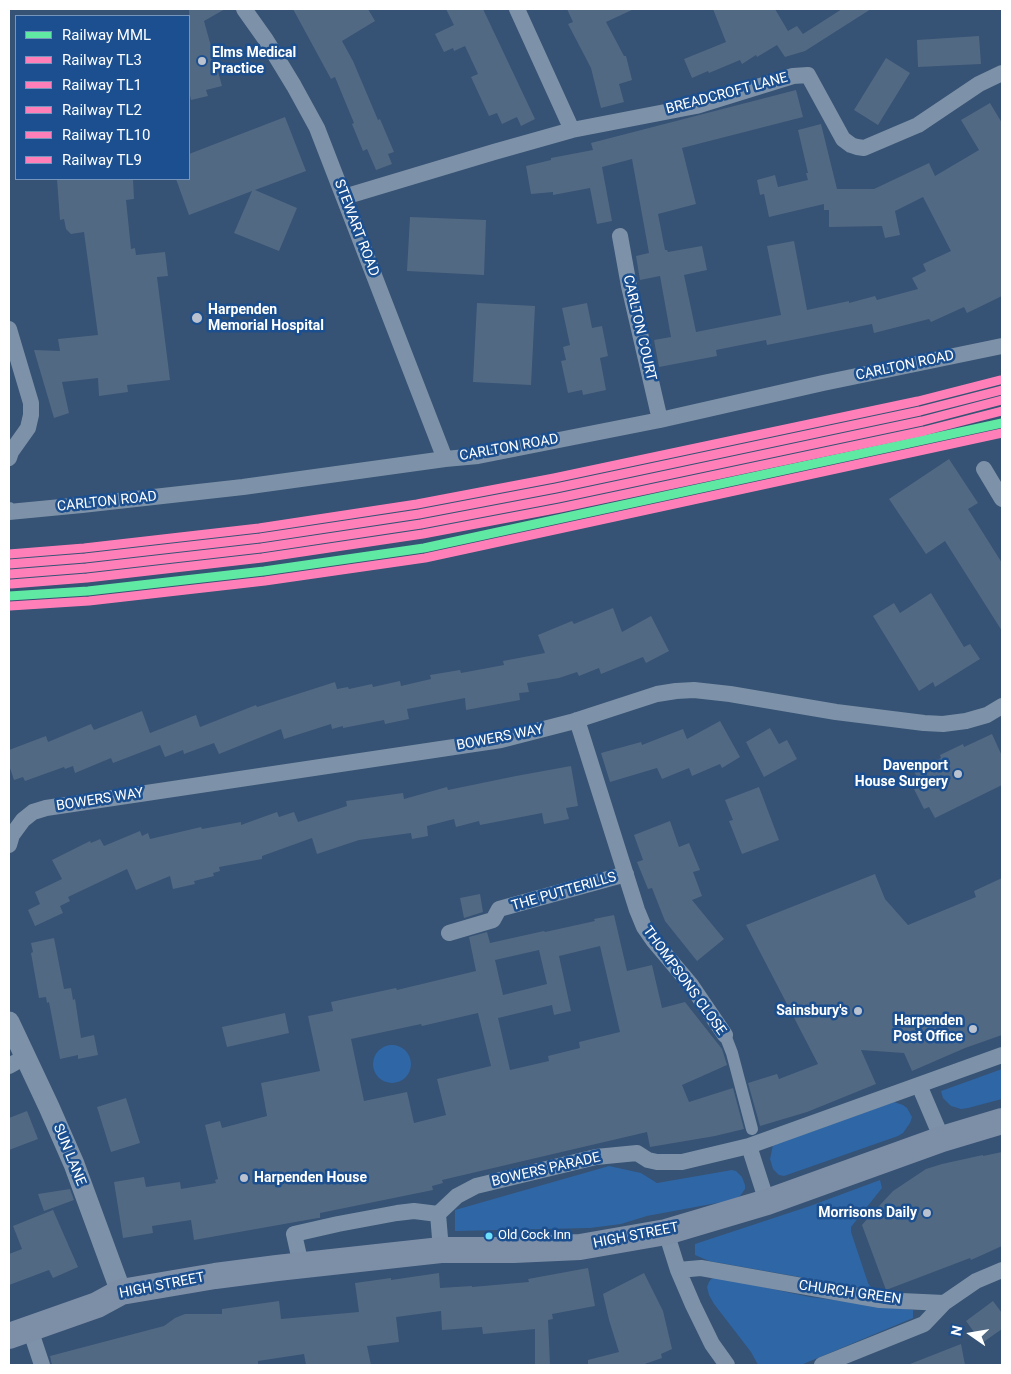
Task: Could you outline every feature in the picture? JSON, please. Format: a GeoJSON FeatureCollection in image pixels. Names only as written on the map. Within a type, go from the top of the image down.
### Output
{"type":"FeatureCollection","features":[{"type":"Feature","properties":{"kind":"main road","name":"HIGH STREET"},"geometry":{"type":"LineString","coordinates":[[19,1332],[97,1305],[121,1292],[215,1276],[441,1250],[514,1250],[580,1247],[666,1232],[767,1202],[942,1139],[1002,1121]]}},
{"type":"Feature","properties":{"kind":"street","name":"STEWART ROAD"},"geometry":{"type":"LineString","coordinates":[[244,9],[266,40],[317,128],[445,459]]}},
{"type":"Feature","properties":{"kind":"street"},"geometry":{"type":"LineString","coordinates":[[517,9],[572,130]]}},
{"type":"Feature","properties":{"kind":"street","name":"BREADCROFT LANE"},"geometry":{"type":"LineString","coordinates":[[344,197],[572,130],[696,106],[793,76],[808,75],[843,139],[857,148],[864,148],[918,125],[979,84],[1002,73]]}},
{"type":"Feature","properties":{"kind":"street","name":"CARLTON COURT"},"geometry":{"type":"LineString","coordinates":[[620,236],[629,286],[660,420]]}},
{"type":"Feature","properties":{"kind":"street"},"geometry":{"type":"LineString","coordinates":[[9,329],[31,403],[31,415],[28,428],[11,452],[9,458]]}},
{"type":"Feature","properties":{"kind":"street","name":"CARLTON ROAD"},"geometry":{"type":"LineString","coordinates":[[9,511],[82,506],[478,456],[660,420],[823,383],[1002,346]]}},
{"type":"Feature","properties":{"kind":"street"},"geometry":{"type":"LineString","coordinates":[[984,469],[1002,499]]}},
{"type":"Feature","properties":{"kind":"street","name":"BOWERS WAY"},"geometry":{"type":"LineString","coordinates":[[9,845],[12,836],[23,820],[34,812],[46,808],[501,740],[576,720],[657,694],[676,691],[694,690],[730,694],[836,712],[943,724],[966,721],[987,715],[1002,706]]}},
{"type":"Feature","properties":{"kind":"street","name":"THOMPSONS CLOSE"},"geometry":{"type":"LineString","coordinates":[[576,720],[644,927],[652,940],[691,985],[725,1035],[732,1053],[752,1129]]}},
{"type":"Feature","properties":{"kind":"street","name":"THE PUTTERILLS"},"geometry":{"type":"LineString","coordinates":[[449,932],[493,920],[499,910],[626,874]]}},
{"type":"Feature","properties":{"kind":"street","name":"SUN LANE"},"geometry":{"type":"LineString","coordinates":[[9,1022],[17,1061],[50,1106],[74,1164],[121,1292]]}},
{"type":"Feature","properties":{"kind":"street"},"geometry":{"type":"LineString","coordinates":[[767,1202],[749,1146],[1002,1055]]}},
{"type":"Feature","properties":{"kind":"street"},"geometry":{"type":"LineString","coordinates":[[919,1085],[942,1139]]}},
{"type":"Feature","properties":{"kind":"street","name":"BOWERS PARADE"},"geometry":{"type":"LineString","coordinates":[[438,1214],[458,1196],[476,1186],[596,1157],[637,1153],[648,1160],[657,1162],[682,1162],[749,1146]]}},
{"type":"Feature","properties":{"kind":"street"},"geometry":{"type":"LineString","coordinates":[[301,1265],[294,1234],[338,1224],[414,1211],[438,1214],[441,1250]]}},
{"type":"Feature","properties":{"kind":"street"},"geometry":{"type":"LineString","coordinates":[[666,1232],[678,1270],[693,1306],[712,1344],[727,1365]]}},
{"type":"Feature","properties":{"kind":"street","name":"CHURCH GREEN"},"geometry":{"type":"LineString","coordinates":[[678,1270],[701,1268],[880,1300],[944,1303]]}},
{"type":"Feature","properties":{"kind":"street"},"geometry":{"type":"LineString","coordinates":[[822,1365],[924,1324],[944,1303],[976,1281],[1002,1270]]}},
{"type":"Feature","properties":{"kind":"street"},"geometry":{"type":"LineString","coordinates":[[19,1332],[42,1365]]}},
{"type":"Feature","properties":{"kind":"shaded area"},"geometry":{"type":"Polygon","coordinates":[[[392,1045],[399,1046],[405,1051],[410,1057],[410,1071],[405,1077],[399,1082],[392,1083],[385,1082],[379,1077],[374,1071],[373,1064],[374,1057],[379,1051],[385,1046],[392,1045]]]}},
{"type":"Feature","properties":{"kind":"shaded area"},"geometry":{"type":"Polygon","coordinates":[[[1002,1069],[1002,1099],[961,1109],[951,1106],[943,1098],[941,1091],[1002,1069]]]}},
{"type":"Feature","properties":{"kind":"shaded area"},"geometry":{"type":"Polygon","coordinates":[[[894,1102],[907,1108],[912,1117],[903,1133],[898,1136],[784,1176],[779,1175],[773,1169],[770,1159],[773,1145],[894,1102]]]}},
{"type":"Feature","properties":{"kind":"shaded area"},"geometry":{"type":"Polygon","coordinates":[[[609,1166],[641,1173],[657,1183],[732,1170],[742,1177],[745,1189],[740,1196],[733,1200],[647,1216],[621,1224],[590,1228],[455,1231],[455,1210],[609,1166]]]}},
{"type":"Feature","properties":{"kind":"shaded area"},"geometry":{"type":"Polygon","coordinates":[[[880,1180],[882,1188],[851,1227],[868,1283],[873,1290],[709,1261],[695,1255],[695,1244],[810,1206],[880,1180]]]}},
{"type":"Feature","properties":{"kind":"shaded area"},"geometry":{"type":"Polygon","coordinates":[[[716,1277],[810,1297],[913,1310],[913,1318],[801,1365],[758,1365],[751,1352],[709,1295],[707,1287],[711,1279],[716,1277]]]}},
{"type":"Feature","properties":{"kind":"building","name":"Elms Medical Practice"},"geometry":{"type":"Polygon","coordinates":[[[189,9],[225,9],[204,21],[222,86],[206,90],[208,96],[191,100],[190,15],[189,9]]]}},
{"type":"Feature","properties":{"kind":"building"},"geometry":{"type":"Polygon","coordinates":[[[293,9],[368,9],[375,21],[342,41],[394,152],[388,154],[392,164],[376,170],[367,149],[363,151],[335,77],[331,79],[293,9]]]}},
{"type":"Feature","properties":{"kind":"building"},"geometry":{"type":"Polygon","coordinates":[[[446,9],[483,9],[535,119],[521,126],[517,117],[502,124],[497,113],[489,116],[471,77],[478,74],[465,46],[454,51],[453,48],[444,52],[435,34],[454,25],[446,9]]]}},
{"type":"Feature","properties":{"kind":"building"},"geometry":{"type":"Polygon","coordinates":[[[567,9],[634,9],[606,22],[624,56],[626,56],[632,80],[619,84],[624,102],[601,108],[591,68],[568,24],[573,22],[567,9]]]}},
{"type":"Feature","properties":{"kind":"building"},"geometry":{"type":"Polygon","coordinates":[[[713,9],[775,9],[788,31],[797,26],[803,34],[842,9],[871,9],[805,51],[785,57],[777,45],[742,64],[740,60],[692,78],[684,59],[726,42],[713,9]]]}},
{"type":"Feature","properties":{"kind":"building"},"geometry":{"type":"Polygon","coordinates":[[[979,36],[981,64],[918,67],[917,40],[979,36]]]}},
{"type":"Feature","properties":{"kind":"building"},"geometry":{"type":"Polygon","coordinates":[[[886,58],[910,73],[878,125],[854,110],[886,58]]]}},
{"type":"Feature","properties":{"kind":"building"},"geometry":{"type":"Polygon","coordinates":[[[796,90],[803,117],[682,148],[696,204],[658,214],[665,250],[668,252],[702,246],[707,270],[684,275],[696,332],[781,315],[767,246],[794,241],[807,310],[849,301],[849,303],[875,296],[877,300],[918,289],[912,278],[926,271],[923,264],[951,251],[923,197],[895,211],[900,235],[885,238],[882,226],[829,227],[829,210],[824,210],[824,204],[769,217],[764,194],[760,195],[757,180],[775,175],[778,187],[808,180],[798,130],[821,124],[837,189],[874,189],[929,163],[935,176],[979,150],[961,120],[990,103],[1002,123],[1002,296],[967,313],[964,307],[931,322],[929,319],[874,333],[872,324],[767,345],[766,340],[716,350],[717,356],[659,367],[654,340],[671,337],[660,276],[640,280],[636,256],[649,253],[632,159],[602,167],[612,221],[597,224],[590,188],[553,195],[553,192],[531,194],[526,166],[551,160],[551,158],[593,150],[591,143],[796,90]]]}},
{"type":"Feature","properties":{"kind":"building"},"geometry":{"type":"Polygon","coordinates":[[[285,117],[306,171],[255,190],[297,208],[279,251],[234,233],[252,191],[189,215],[176,180],[190,180],[190,154],[285,117]]]}},
{"type":"Feature","properties":{"kind":"building"},"geometry":{"type":"Polygon","coordinates":[[[57,180],[133,180],[134,199],[126,200],[131,249],[135,248],[136,255],[165,252],[168,276],[157,277],[170,380],[127,385],[128,392],[99,396],[98,378],[62,382],[69,413],[54,418],[34,350],[60,351],[58,339],[98,335],[84,232],[71,234],[66,229],[64,219],[60,220],[57,180]]]}},
{"type":"Feature","properties":{"kind":"building"},"geometry":{"type":"Polygon","coordinates":[[[410,217],[486,220],[484,275],[407,271],[410,217]]]}},
{"type":"Feature","properties":{"kind":"building"},"geometry":{"type":"Polygon","coordinates":[[[477,303],[535,306],[531,385],[473,382],[477,303]]]}},
{"type":"Feature","properties":{"kind":"building"},"geometry":{"type":"Polygon","coordinates":[[[587,303],[592,328],[602,326],[608,356],[600,358],[606,390],[583,395],[582,390],[568,393],[561,361],[566,360],[563,347],[570,345],[562,308],[587,303]]]}},
{"type":"Feature","properties":{"kind":"building"},"geometry":{"type":"Polygon","coordinates":[[[949,459],[978,503],[968,509],[1002,563],[1002,631],[945,541],[926,554],[889,499],[949,459]]]}},
{"type":"Feature","properties":{"kind":"building"},"geometry":{"type":"Polygon","coordinates":[[[931,593],[964,647],[970,644],[980,659],[935,687],[933,682],[919,691],[873,616],[894,603],[900,613],[931,593]]]}},
{"type":"Feature","properties":{"kind":"building"},"geometry":{"type":"Polygon","coordinates":[[[613,608],[622,632],[651,616],[669,651],[646,663],[643,657],[601,674],[599,668],[579,676],[577,672],[559,678],[527,683],[529,692],[519,693],[520,700],[466,710],[465,698],[407,709],[409,719],[385,724],[384,720],[332,729],[331,724],[284,739],[281,729],[219,754],[214,743],[184,754],[183,750],[165,757],[160,745],[113,763],[111,758],[75,773],[73,766],[65,769],[64,767],[25,781],[23,777],[14,780],[9,765],[9,750],[46,736],[48,742],[91,724],[94,730],[142,711],[150,733],[196,715],[200,727],[256,705],[257,707],[335,682],[337,689],[348,687],[349,689],[372,684],[373,687],[400,681],[401,686],[431,679],[430,675],[460,670],[461,673],[504,665],[503,661],[545,653],[538,635],[572,621],[574,624],[613,608]]]}},
{"type":"Feature","properties":{"kind":"building"},"geometry":{"type":"Polygon","coordinates":[[[720,721],[740,757],[722,768],[720,764],[692,776],[689,768],[662,779],[657,768],[610,782],[601,753],[641,742],[642,745],[683,729],[687,739],[720,721]]]}},
{"type":"Feature","properties":{"kind":"building"},"geometry":{"type":"Polygon","coordinates":[[[770,728],[779,744],[787,740],[797,759],[764,777],[746,742],[770,728]]]}},
{"type":"Feature","properties":{"kind":"building","name":"Davenport House Surgery"},"geometry":{"type":"Polygon","coordinates":[[[992,734],[1002,756],[1002,785],[935,818],[929,807],[924,809],[914,789],[921,786],[914,771],[941,758],[940,755],[963,744],[964,747],[992,734]]]}},
{"type":"Feature","properties":{"kind":"building"},"geometry":{"type":"Polygon","coordinates":[[[571,766],[578,806],[566,808],[569,819],[544,824],[542,813],[480,825],[479,821],[456,827],[454,819],[427,826],[428,836],[412,839],[411,833],[359,840],[317,854],[312,838],[262,856],[262,859],[219,867],[220,871],[213,873],[214,876],[194,881],[195,884],[173,889],[170,876],[136,890],[127,869],[68,897],[70,901],[60,906],[63,913],[35,926],[28,910],[40,904],[35,892],[62,879],[52,860],[90,841],[91,843],[100,839],[104,846],[140,831],[142,836],[148,833],[150,839],[201,827],[202,829],[241,822],[241,825],[277,812],[279,817],[294,812],[298,822],[347,806],[346,801],[403,793],[404,799],[447,787],[448,790],[571,766]]]}},
{"type":"Feature","properties":{"kind":"building"},"geometry":{"type":"Polygon","coordinates":[[[759,787],[779,840],[742,854],[729,821],[733,820],[725,800],[759,787]]]}},
{"type":"Feature","properties":{"kind":"building"},"geometry":{"type":"Polygon","coordinates":[[[670,821],[679,847],[689,843],[700,870],[693,872],[702,896],[692,900],[724,939],[697,961],[665,921],[652,888],[648,889],[637,862],[643,860],[634,835],[670,821]]]}},
{"type":"Feature","properties":{"kind":"building"},"geometry":{"type":"Polygon","coordinates":[[[875,874],[885,899],[908,925],[976,897],[974,891],[1002,878],[1002,1035],[965,1048],[912,1071],[904,1053],[861,1050],[876,1084],[807,1112],[760,1126],[748,1083],[777,1074],[779,1079],[818,1064],[746,925],[875,874]]]}},
{"type":"Feature","properties":{"kind":"building"},"geometry":{"type":"Polygon","coordinates":[[[480,894],[483,912],[464,918],[460,898],[480,894]]]}},
{"type":"Feature","properties":{"kind":"building"},"geometry":{"type":"Polygon","coordinates":[[[614,915],[627,971],[652,965],[662,1008],[685,1002],[722,1049],[727,1065],[682,1085],[689,1102],[733,1088],[744,1129],[650,1147],[647,1132],[442,1180],[443,1183],[432,1186],[433,1190],[320,1213],[320,1218],[194,1240],[191,1220],[152,1226],[153,1233],[123,1238],[114,1182],[144,1177],[146,1187],[180,1182],[181,1189],[216,1183],[215,1180],[218,1179],[205,1125],[220,1121],[222,1128],[267,1116],[261,1083],[320,1071],[308,1016],[333,1011],[331,1002],[396,988],[397,990],[476,971],[469,937],[487,932],[490,943],[595,921],[594,919],[614,915]],[[600,946],[559,956],[571,1011],[554,1015],[552,1005],[498,1018],[510,1070],[549,1061],[548,1056],[580,1048],[579,1042],[620,1032],[600,946]],[[539,950],[495,960],[503,995],[547,984],[539,950]],[[478,1013],[422,1026],[421,1024],[351,1039],[364,1101],[407,1092],[414,1123],[446,1115],[437,1079],[491,1066],[478,1013]]]}},
{"type":"Feature","properties":{"kind":"building"},"geometry":{"type":"Polygon","coordinates":[[[54,938],[64,989],[71,988],[73,1000],[75,999],[81,1038],[94,1035],[98,1055],[78,1059],[78,1055],[60,1059],[49,1002],[47,1003],[46,997],[39,998],[31,953],[33,952],[31,943],[54,938]]]}},
{"type":"Feature","properties":{"kind":"building"},"geometry":{"type":"Polygon","coordinates":[[[285,1013],[289,1033],[227,1047],[222,1027],[285,1013]]]}},
{"type":"Feature","properties":{"kind":"building"},"geometry":{"type":"Polygon","coordinates":[[[126,1098],[140,1143],[111,1152],[97,1107],[126,1098]]]}},
{"type":"Feature","properties":{"kind":"building"},"geometry":{"type":"Polygon","coordinates":[[[27,1111],[38,1139],[9,1150],[9,1118],[27,1111]]]}},
{"type":"Feature","properties":{"kind":"building"},"geometry":{"type":"Polygon","coordinates":[[[1002,1152],[1002,1246],[971,1260],[970,1258],[886,1290],[862,1225],[893,1191],[926,1169],[1002,1152]]]}},
{"type":"Feature","properties":{"kind":"building"},"geometry":{"type":"Polygon","coordinates":[[[70,1189],[74,1200],[44,1211],[38,1194],[70,1189]]]}},
{"type":"Feature","properties":{"kind":"building"},"geometry":{"type":"Polygon","coordinates":[[[53,1210],[78,1267],[53,1278],[49,1270],[9,1285],[9,1254],[22,1249],[13,1226],[53,1210]]]}},
{"type":"Feature","properties":{"kind":"building"},"geometry":{"type":"Polygon","coordinates":[[[588,1268],[595,1306],[552,1314],[553,1319],[548,1320],[550,1365],[535,1365],[535,1329],[483,1334],[482,1327],[442,1330],[441,1311],[396,1317],[399,1342],[367,1346],[371,1365],[306,1365],[304,1354],[258,1361],[258,1365],[52,1365],[50,1356],[164,1326],[185,1314],[222,1314],[222,1309],[279,1301],[281,1319],[359,1312],[355,1283],[439,1273],[440,1288],[472,1287],[529,1282],[528,1279],[588,1268]]]}},
{"type":"Feature","properties":{"kind":"building"},"geometry":{"type":"Polygon","coordinates":[[[644,1273],[663,1311],[672,1349],[661,1354],[662,1358],[642,1365],[588,1365],[588,1360],[619,1352],[603,1294],[644,1273]]]}},
{"type":"Feature","properties":{"kind":"building"},"geometry":{"type":"Polygon","coordinates":[[[993,1301],[1002,1313],[1002,1329],[982,1343],[966,1321],[993,1301]]]}},
{"type":"Feature","properties":{"kind":"building"},"geometry":{"type":"Polygon","coordinates":[[[961,1344],[965,1365],[910,1365],[910,1364],[961,1344]]]}},
{"type":"Feature","properties":{"kind":"rail line","name":"TL10"},"geometry":{"type":"LineString","coordinates":[[9,554],[84,548],[259,528],[417,504],[554,478],[918,401],[1000,380]]}},
{"type":"Feature","properties":{"kind":"rail line","name":"TL1"},"geometry":{"type":"LineString","coordinates":[[9,564],[85,558],[260,538],[419,514],[556,488],[920,411],[1002,390]]}},
{"type":"Feature","properties":{"kind":"rail line","name":"TL2"},"geometry":{"type":"LineString","coordinates":[[10,574],[86,568],[261,548],[421,524],[558,498],[922,421],[1002,400]]}},
{"type":"Feature","properties":{"kind":"rail line","name":"TL9"},"geometry":{"type":"LineString","coordinates":[[11,584],[87,578],[262,558],[423,534],[560,508],[924,431],[1002,411]]}},
{"type":"Feature","properties":{"kind":"rail line","name":"MML"},"geometry":{"type":"LineString","coordinates":[[9,596],[88,591],[264,571],[424,548],[1002,423]]}},
{"type":"Feature","properties":{"kind":"rail line","name":"TL3"},"geometry":{"type":"LineString","coordinates":[[10,606],[89,601],[265,581],[425,558],[1002,433]]}},
{"type":"Feature","properties":{"kind":"place","name":"Elms Medical Practice"},"geometry":{"type":"Point","coordinates":[202,61]}},
{"type":"Feature","properties":{"kind":"place","name":"Harpenden Memorial Hospital"},"geometry":{"type":"Point","coordinates":[197,318]}},
{"type":"Feature","properties":{"kind":"place","name":"Davenport House Surgery"},"geometry":{"type":"Point","coordinates":[958,774]}},
{"type":"Feature","properties":{"kind":"place","name":"Sainsbury's"},"geometry":{"type":"Point","coordinates":[858,1011]}},
{"type":"Feature","properties":{"kind":"place","name":"Harpenden Post Office"},"geometry":{"type":"Point","coordinates":[973,1029]}},
{"type":"Feature","properties":{"kind":"place","name":"Harpenden House"},"geometry":{"type":"Point","coordinates":[244,1178]}},
{"type":"Feature","properties":{"kind":"place","name":"Morrisons Daily"},"geometry":{"type":"Point","coordinates":[927,1213]}},
{"type":"Feature","properties":{"kind":"place","name":"Old Cock Inn"},"geometry":{"type":"Point","coordinates":[489,1236]}}]}
